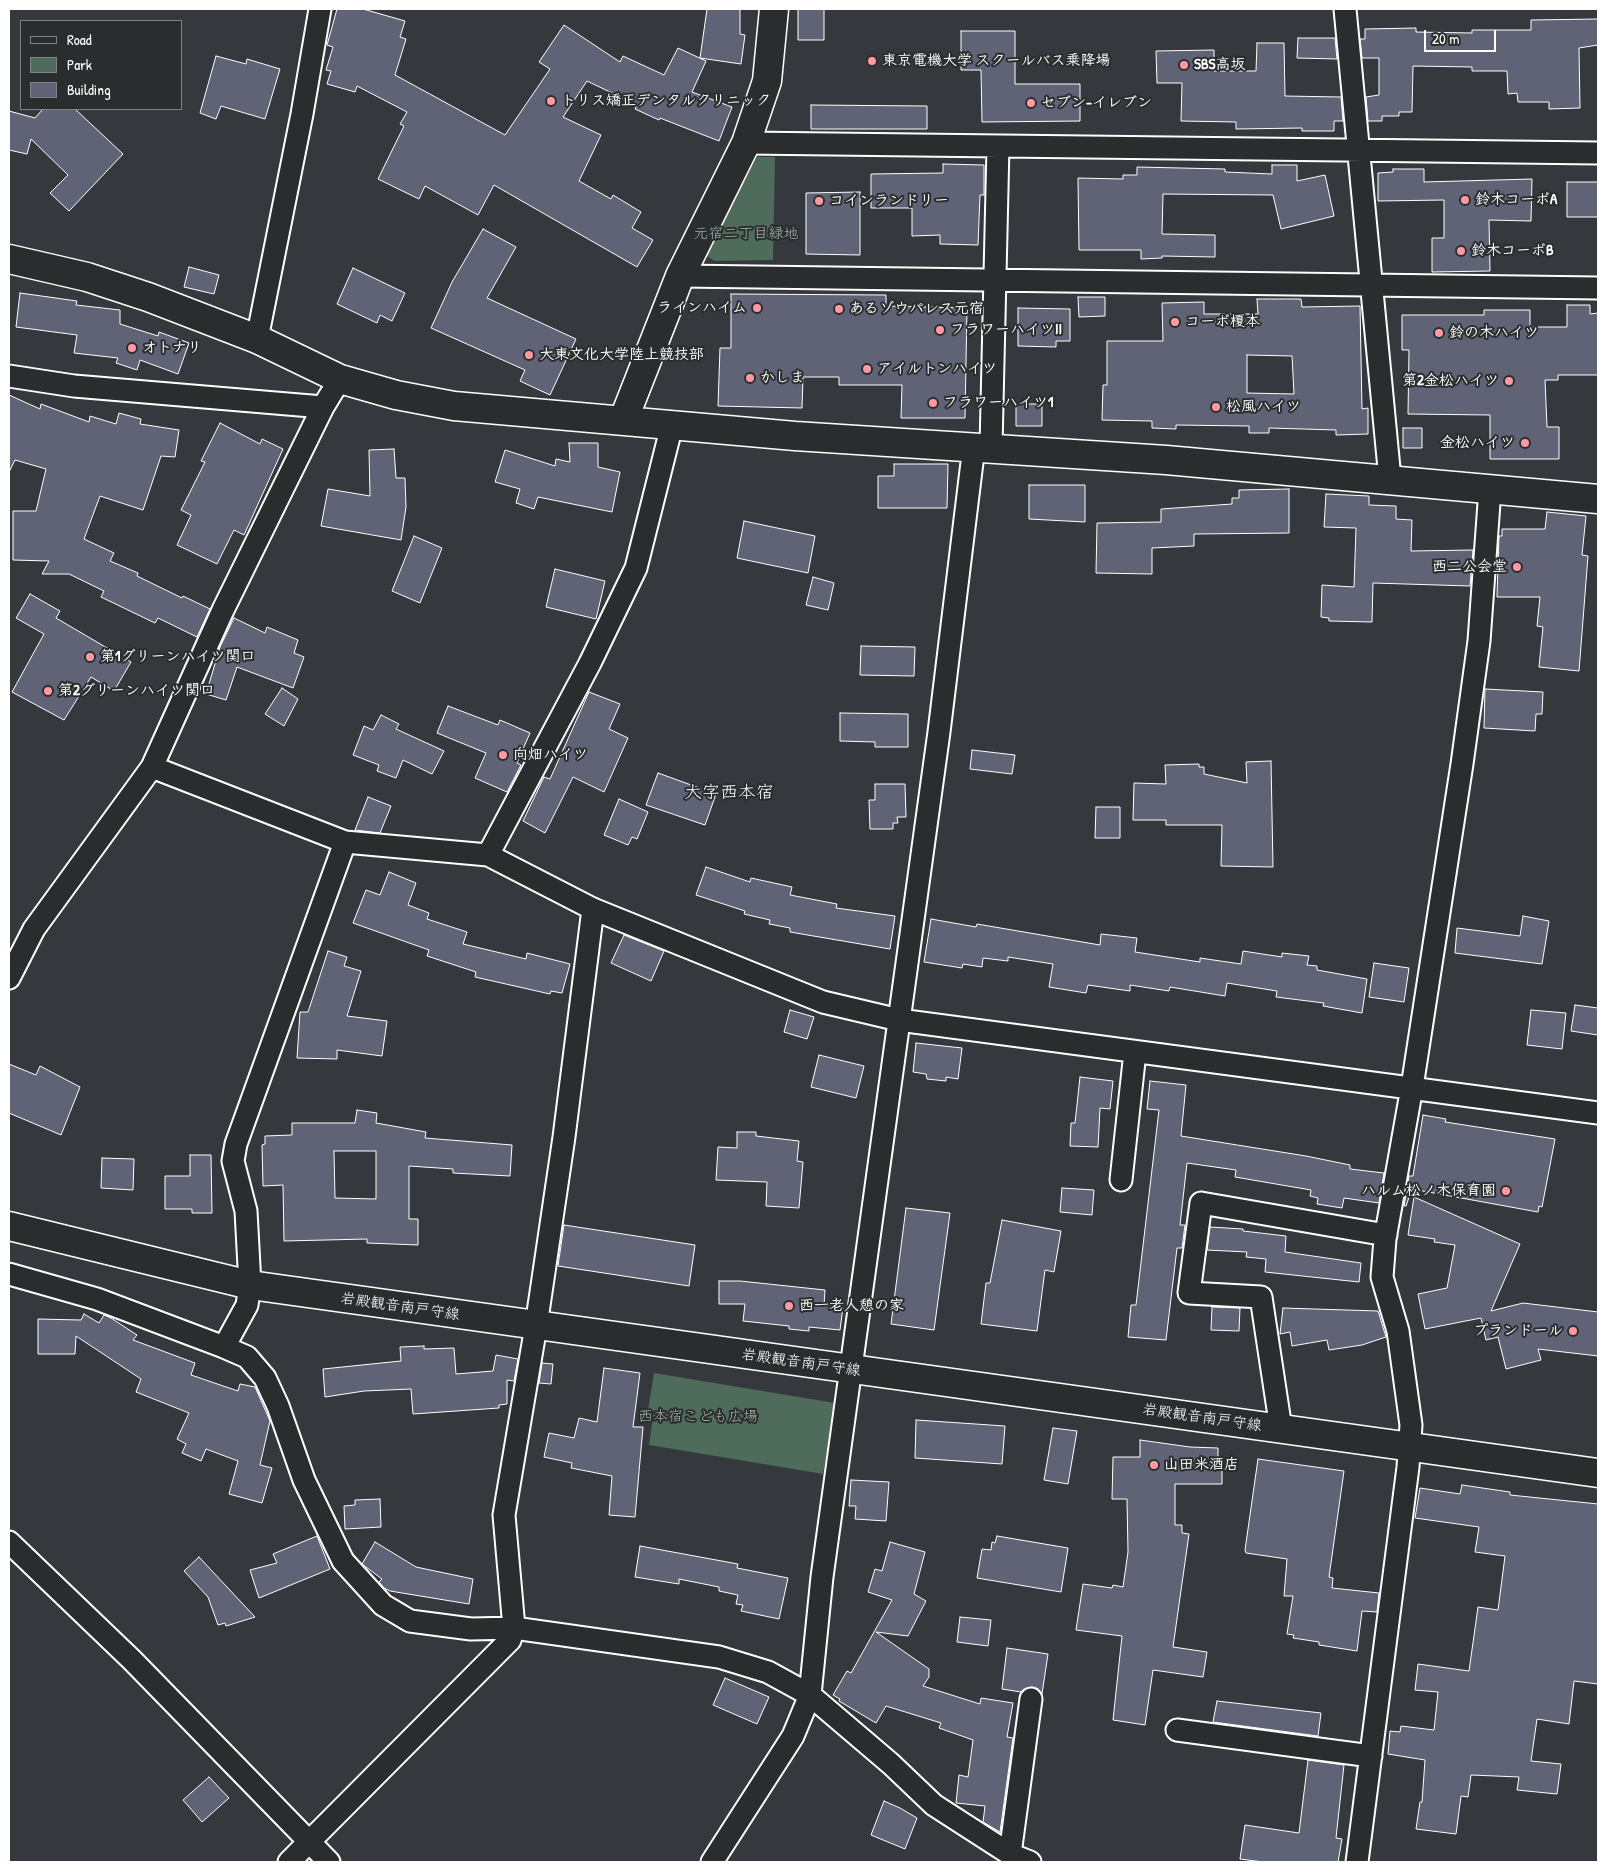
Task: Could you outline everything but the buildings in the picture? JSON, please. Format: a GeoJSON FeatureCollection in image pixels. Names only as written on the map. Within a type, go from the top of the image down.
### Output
{"type":"FeatureCollection","features":[{"type":"Feature","properties":{"kind":"street"},"geometry":{"type":"LineString","coordinates":[[257,339],[302,114],[320,9]]}},
{"type":"Feature","properties":{"kind":"street"},"geometry":{"type":"LineString","coordinates":[[623,421],[680,276],[746,144],[768,81],[774,9]]}},
{"type":"Feature","properties":{"kind":"street"},"geometry":{"type":"LineString","coordinates":[[1345,9],[1390,479]]}},
{"type":"Feature","properties":{"kind":"street"},"geometry":{"type":"LineString","coordinates":[[746,144],[1598,153]]}},
{"type":"Feature","properties":{"kind":"street"},"geometry":{"type":"LineString","coordinates":[[712,1862],[793,1736],[810,1695],[822,1577],[899,1020],[939,732],[983,447],[996,280],[998,146]]}},
{"type":"Feature","properties":{"kind":"street"},"geometry":{"type":"LineString","coordinates":[[9,260],[87,277],[257,339],[340,379],[396,395],[454,406],[795,436],[983,447],[1390,479],[1598,498]]}},
{"type":"Feature","properties":{"kind":"street"},"geometry":{"type":"LineString","coordinates":[[680,276],[1598,288]]}},
{"type":"Feature","properties":{"kind":"street"},"geometry":{"type":"LineString","coordinates":[[9,376],[74,386],[323,407]]}},
{"type":"Feature","properties":{"kind":"street"},"geometry":{"type":"LineString","coordinates":[[9,978],[34,930],[152,767],[223,610],[323,407],[340,379]]}},
{"type":"Feature","properties":{"kind":"street"},"geometry":{"type":"LineString","coordinates":[[488,855],[590,663],[636,568],[672,425]]}},
{"type":"Feature","properties":{"kind":"street"},"geometry":{"type":"LineString","coordinates":[[1357,1862],[1411,1425],[1398,1331],[1382,1277],[1386,1234],[1412,1088],[1479,641],[1490,489]]}},
{"type":"Feature","properties":{"kind":"street"},"geometry":{"type":"LineString","coordinates":[[152,767],[345,842],[488,855],[593,909],[823,1002],[899,1020],[1598,1114]]}},
{"type":"Feature","properties":{"kind":"street"},"geometry":{"type":"LineString","coordinates":[[224,1347],[247,1305],[250,1285],[246,1212],[233,1161],[236,1144],[345,842]]}},
{"type":"Feature","properties":{"kind":"street"},"geometry":{"type":"LineString","coordinates":[[289,1862],[510,1640],[514,1628],[504,1515],[536,1326],[564,1137],[593,909]]}},
{"type":"Feature","properties":{"kind":"street"},"geometry":{"type":"LineString","coordinates":[[1121,1180],[1135,1052]]}},
{"type":"Feature","properties":{"kind":"street"},"geometry":{"type":"LineString","coordinates":[[1281,1429],[1261,1296],[1189,1293],[1201,1203],[1386,1234]]}},
{"type":"Feature","properties":{"kind":"street","name":"岩殿観音南戸守線"},"geometry":{"type":"LineString","coordinates":[[9,1226],[250,1285],[1598,1473]]}},
{"type":"Feature","properties":{"kind":"street"},"geometry":{"type":"LineString","coordinates":[[9,1274],[97,1299],[247,1357],[265,1378],[278,1406],[304,1480],[343,1562],[383,1605],[410,1621],[471,1629],[514,1628],[719,1658],[768,1672],[810,1695],[891,1764],[934,1805],[1010,1854],[1030,1862]]}},
{"type":"Feature","properties":{"kind":"street"},"geometry":{"type":"LineString","coordinates":[[9,1542],[132,1660],[329,1862]]}},
{"type":"Feature","properties":{"kind":"street"},"geometry":{"type":"LineString","coordinates":[[1010,1854],[1031,1699]]}},
{"type":"Feature","properties":{"kind":"street"},"geometry":{"type":"LineString","coordinates":[[1177,1730],[1371,1756]]}},
{"type":"Feature","properties":{"kind":"green space","name":"元宿二丁目緑地"},"geometry":{"type":"Polygon","coordinates":[[[757,157],[775,157],[773,260],[715,261],[705,255],[757,157]]]}},
{"type":"Feature","properties":{"kind":"green space","name":"西本宿こども広場"},"geometry":{"type":"Polygon","coordinates":[[[654,1373],[835,1403],[823,1474],[649,1445],[654,1411],[648,1410],[654,1373]]]}},
{"type":"Feature","properties":{"kind":"place","name":"東京電機大学 スクールバス乗降場"},"geometry":{"type":"Point","coordinates":[872,61]}},
{"type":"Feature","properties":{"kind":"place","name":"SBS高坂"},"geometry":{"type":"Point","coordinates":[1184,65]}},
{"type":"Feature","properties":{"kind":"place","name":"トリス矯正デンタルクリニック"},"geometry":{"type":"Point","coordinates":[551,101]}},
{"type":"Feature","properties":{"kind":"place","name":"セブン-イレブン"},"geometry":{"type":"Point","coordinates":[1031,103]}},
{"type":"Feature","properties":{"kind":"place","name":"鈴木コーポA"},"geometry":{"type":"Point","coordinates":[1465,200]}},
{"type":"Feature","properties":{"kind":"place","name":"コインランドリー"},"geometry":{"type":"Point","coordinates":[819,201]}},
{"type":"Feature","properties":{"kind":"place","name":"鈴木コーポB"},"geometry":{"type":"Point","coordinates":[1461,251]}},
{"type":"Feature","properties":{"kind":"place","name":"ラインハイム"},"geometry":{"type":"Point","coordinates":[757,308]}},
{"type":"Feature","properties":{"kind":"place","name":"あるゾウパレス元宿"},"geometry":{"type":"Point","coordinates":[839,309]}},
{"type":"Feature","properties":{"kind":"place","name":"コーポ榎本"},"geometry":{"type":"Point","coordinates":[1175,322]}},
{"type":"Feature","properties":{"kind":"place","name":"フラワーハイツII"},"geometry":{"type":"Point","coordinates":[940,330]}},
{"type":"Feature","properties":{"kind":"place","name":"鈴の木ハイツ"},"geometry":{"type":"Point","coordinates":[1439,333]}},
{"type":"Feature","properties":{"kind":"place","name":"オトナリ"},"geometry":{"type":"Point","coordinates":[132,348]}},
{"type":"Feature","properties":{"kind":"place","name":"大東文化大学陸上競技部"},"geometry":{"type":"Point","coordinates":[529,355]}},
{"type":"Feature","properties":{"kind":"place","name":"アイルトンハイツ"},"geometry":{"type":"Point","coordinates":[867,369]}},
{"type":"Feature","properties":{"kind":"place","name":"かしま"},"geometry":{"type":"Point","coordinates":[750,378]}},
{"type":"Feature","properties":{"kind":"place","name":"第2金松ハイツ"},"geometry":{"type":"Point","coordinates":[1509,381]}},
{"type":"Feature","properties":{"kind":"place","name":"フラワーハイツ1"},"geometry":{"type":"Point","coordinates":[933,403]}},
{"type":"Feature","properties":{"kind":"place","name":"松風ハイツ"},"geometry":{"type":"Point","coordinates":[1216,407]}},
{"type":"Feature","properties":{"kind":"place","name":"金松ハイツ"},"geometry":{"type":"Point","coordinates":[1525,443]}},
{"type":"Feature","properties":{"kind":"place","name":"西二公会堂"},"geometry":{"type":"Point","coordinates":[1517,567]}},
{"type":"Feature","properties":{"kind":"place","name":"第1グリーンハイツ関口"},"geometry":{"type":"Point","coordinates":[90,657]}},
{"type":"Feature","properties":{"kind":"place","name":"第2グリーンハイツ関口"},"geometry":{"type":"Point","coordinates":[48,691]}},
{"type":"Feature","properties":{"kind":"place","name":"向畑ハイツ"},"geometry":{"type":"Point","coordinates":[503,755]}},
{"type":"Feature","properties":{"kind":"place","name":"ハルム松ノ木保育園"},"geometry":{"type":"Point","coordinates":[1506,1191]}},
{"type":"Feature","properties":{"kind":"place","name":"西一老人憩の家"},"geometry":{"type":"Point","coordinates":[789,1306]}},
{"type":"Feature","properties":{"kind":"place","name":"プランドール"},"geometry":{"type":"Point","coordinates":[1573,1331]}},
{"type":"Feature","properties":{"kind":"place","name":"山田米酒店"},"geometry":{"type":"Point","coordinates":[1154,1465]}},
{"type":"Feature","properties":{"kind":"district","name":"大字西本宿"},"geometry":{"type":"Point","coordinates":[729,793]}}]}
